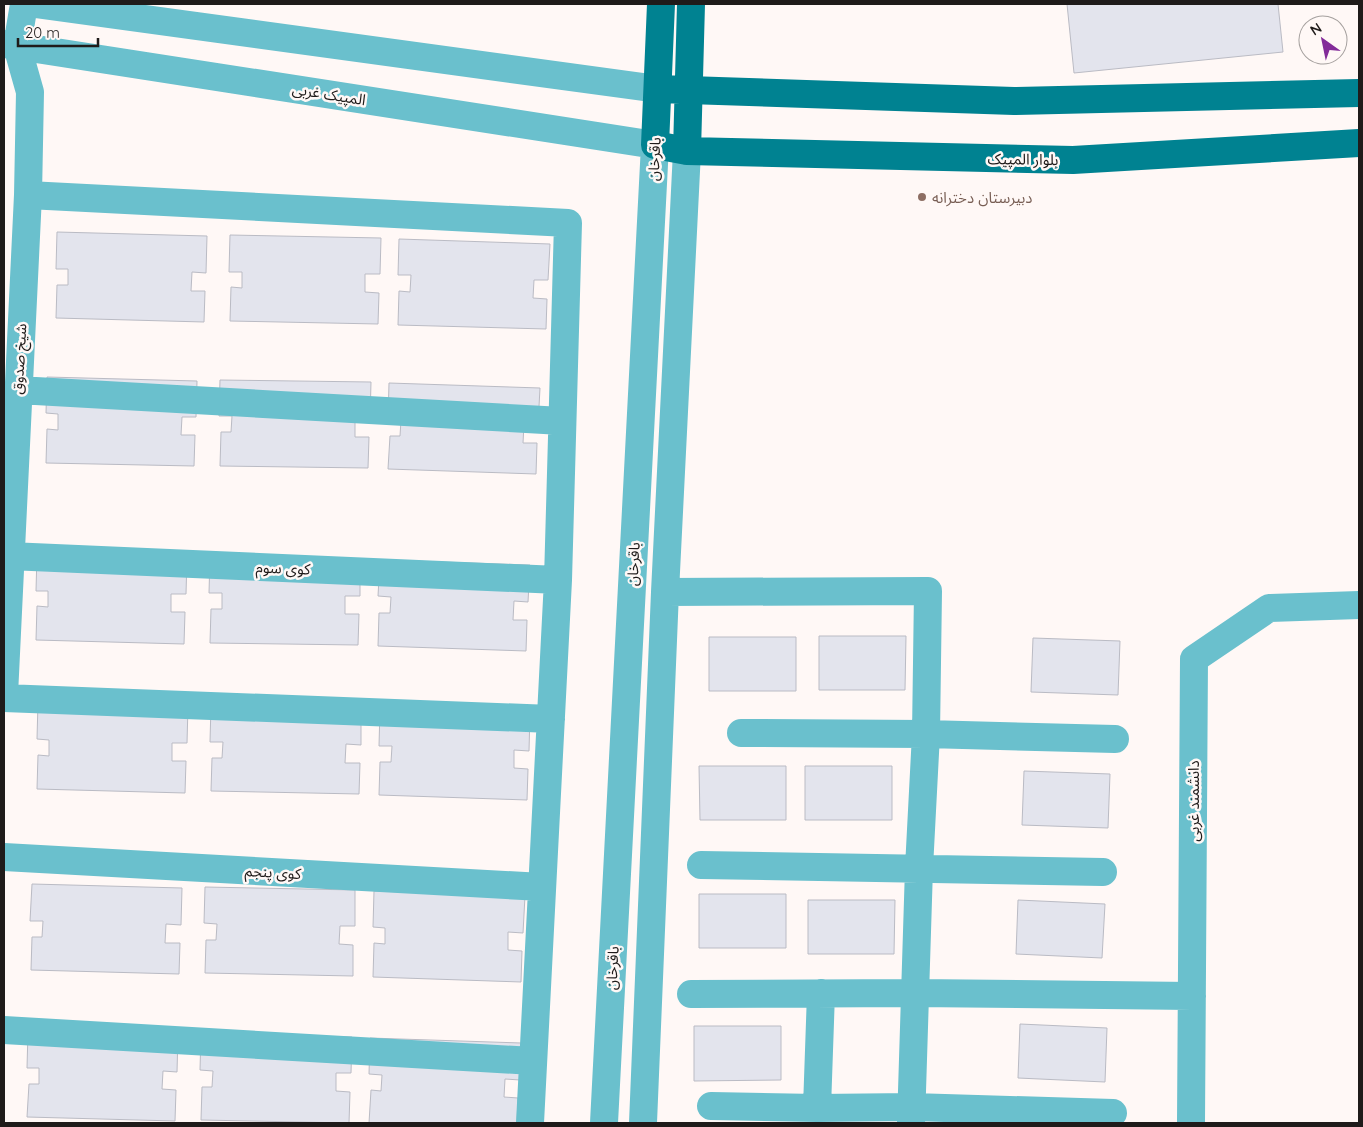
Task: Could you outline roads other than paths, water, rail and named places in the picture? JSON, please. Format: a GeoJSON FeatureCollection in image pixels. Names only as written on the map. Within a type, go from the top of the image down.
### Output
{"type":"FeatureCollection","features":[{"type":"Feature","properties":{"kind":"main road","name":"باقرخان"},"geometry":{"type":"LineString","coordinates":[[655,145],[662,4]]}},
{"type":"Feature","properties":{"kind":"main road"},"geometry":{"type":"LineString","coordinates":[[687,151],[691,4]]}},
{"type":"Feature","properties":{"kind":"main road"},"geometry":{"type":"LineString","coordinates":[[658,89],[1014,101],[1359,93]]}},
{"type":"Feature","properties":{"kind":"main road","name":"بلوار المپیک"},"geometry":{"type":"LineString","coordinates":[[655,145],[687,151],[1073,160],[1359,142]]}},
{"type":"Feature","properties":{"kind":"street"},"geometry":{"type":"LineString","coordinates":[[8,50],[24,4]]}},
{"type":"Feature","properties":{"kind":"street"},"geometry":{"type":"LineString","coordinates":[[35,4],[658,89]]}},
{"type":"Feature","properties":{"kind":"street","name":"المپیک غربی"},"geometry":{"type":"LineString","coordinates":[[8,50],[655,145]]}},
{"type":"Feature","properties":{"kind":"street","name":"شیخ صدوق"},"geometry":{"type":"LineString","coordinates":[[4,696],[9,556],[28,195],[30,92],[8,50]]}},
{"type":"Feature","properties":{"kind":"street","name":"باقرخان"},"geometry":{"type":"LineString","coordinates":[[604,1123],[655,145]]}},
{"type":"Feature","properties":{"kind":"street"},"geometry":{"type":"LineString","coordinates":[[643,1123],[665,592],[687,151]]}},
{"type":"Feature","properties":{"kind":"street"},"geometry":{"type":"LineString","coordinates":[[28,195],[568,223],[558,580],[530,1123]]}},
{"type":"Feature","properties":{"kind":"street"},"geometry":{"type":"LineString","coordinates":[[18,390],[562,421]]}},
{"type":"Feature","properties":{"kind":"street","name":"کوی سوم"},"geometry":{"type":"LineString","coordinates":[[9,556],[558,580]]}},
{"type":"Feature","properties":{"kind":"street"},"geometry":{"type":"LineString","coordinates":[[665,592],[928,591],[926,734],[919,868],[911,1115]]}},
{"type":"Feature","properties":{"kind":"street","name":"دانشمند غربی"},"geometry":{"type":"LineString","coordinates":[[1191,1123],[1194,659],[1269,608],[1359,606]]}},
{"type":"Feature","properties":{"kind":"street"},"geometry":{"type":"LineString","coordinates":[[4,696],[550,719]]}},
{"type":"Feature","properties":{"kind":"street"},"geometry":{"type":"LineString","coordinates":[[740,733],[926,734],[1115,739]]}},
{"type":"Feature","properties":{"kind":"street","name":"کوی پنجم"},"geometry":{"type":"LineString","coordinates":[[4,858],[542,886]]}},
{"type":"Feature","properties":{"kind":"street"},"geometry":{"type":"LineString","coordinates":[[700,865],[1103,872]]}},
{"type":"Feature","properties":{"kind":"street"},"geometry":{"type":"LineString","coordinates":[[817,1108],[821,993]]}},
{"type":"Feature","properties":{"kind":"street"},"geometry":{"type":"LineString","coordinates":[[691,994],[915,993],[1192,996]]}},
{"type":"Feature","properties":{"kind":"street"},"geometry":{"type":"LineString","coordinates":[[4,1030],[533,1061]]}},
{"type":"Feature","properties":{"kind":"street"},"geometry":{"type":"LineString","coordinates":[[710,1106],[817,1108],[911,1115],[1113,1113]]}},
{"type":"Feature","properties":{"kind":"place","name":"دبیرستان دخترانه"},"geometry":{"type":"Point","coordinates":[922,197]}}]}
